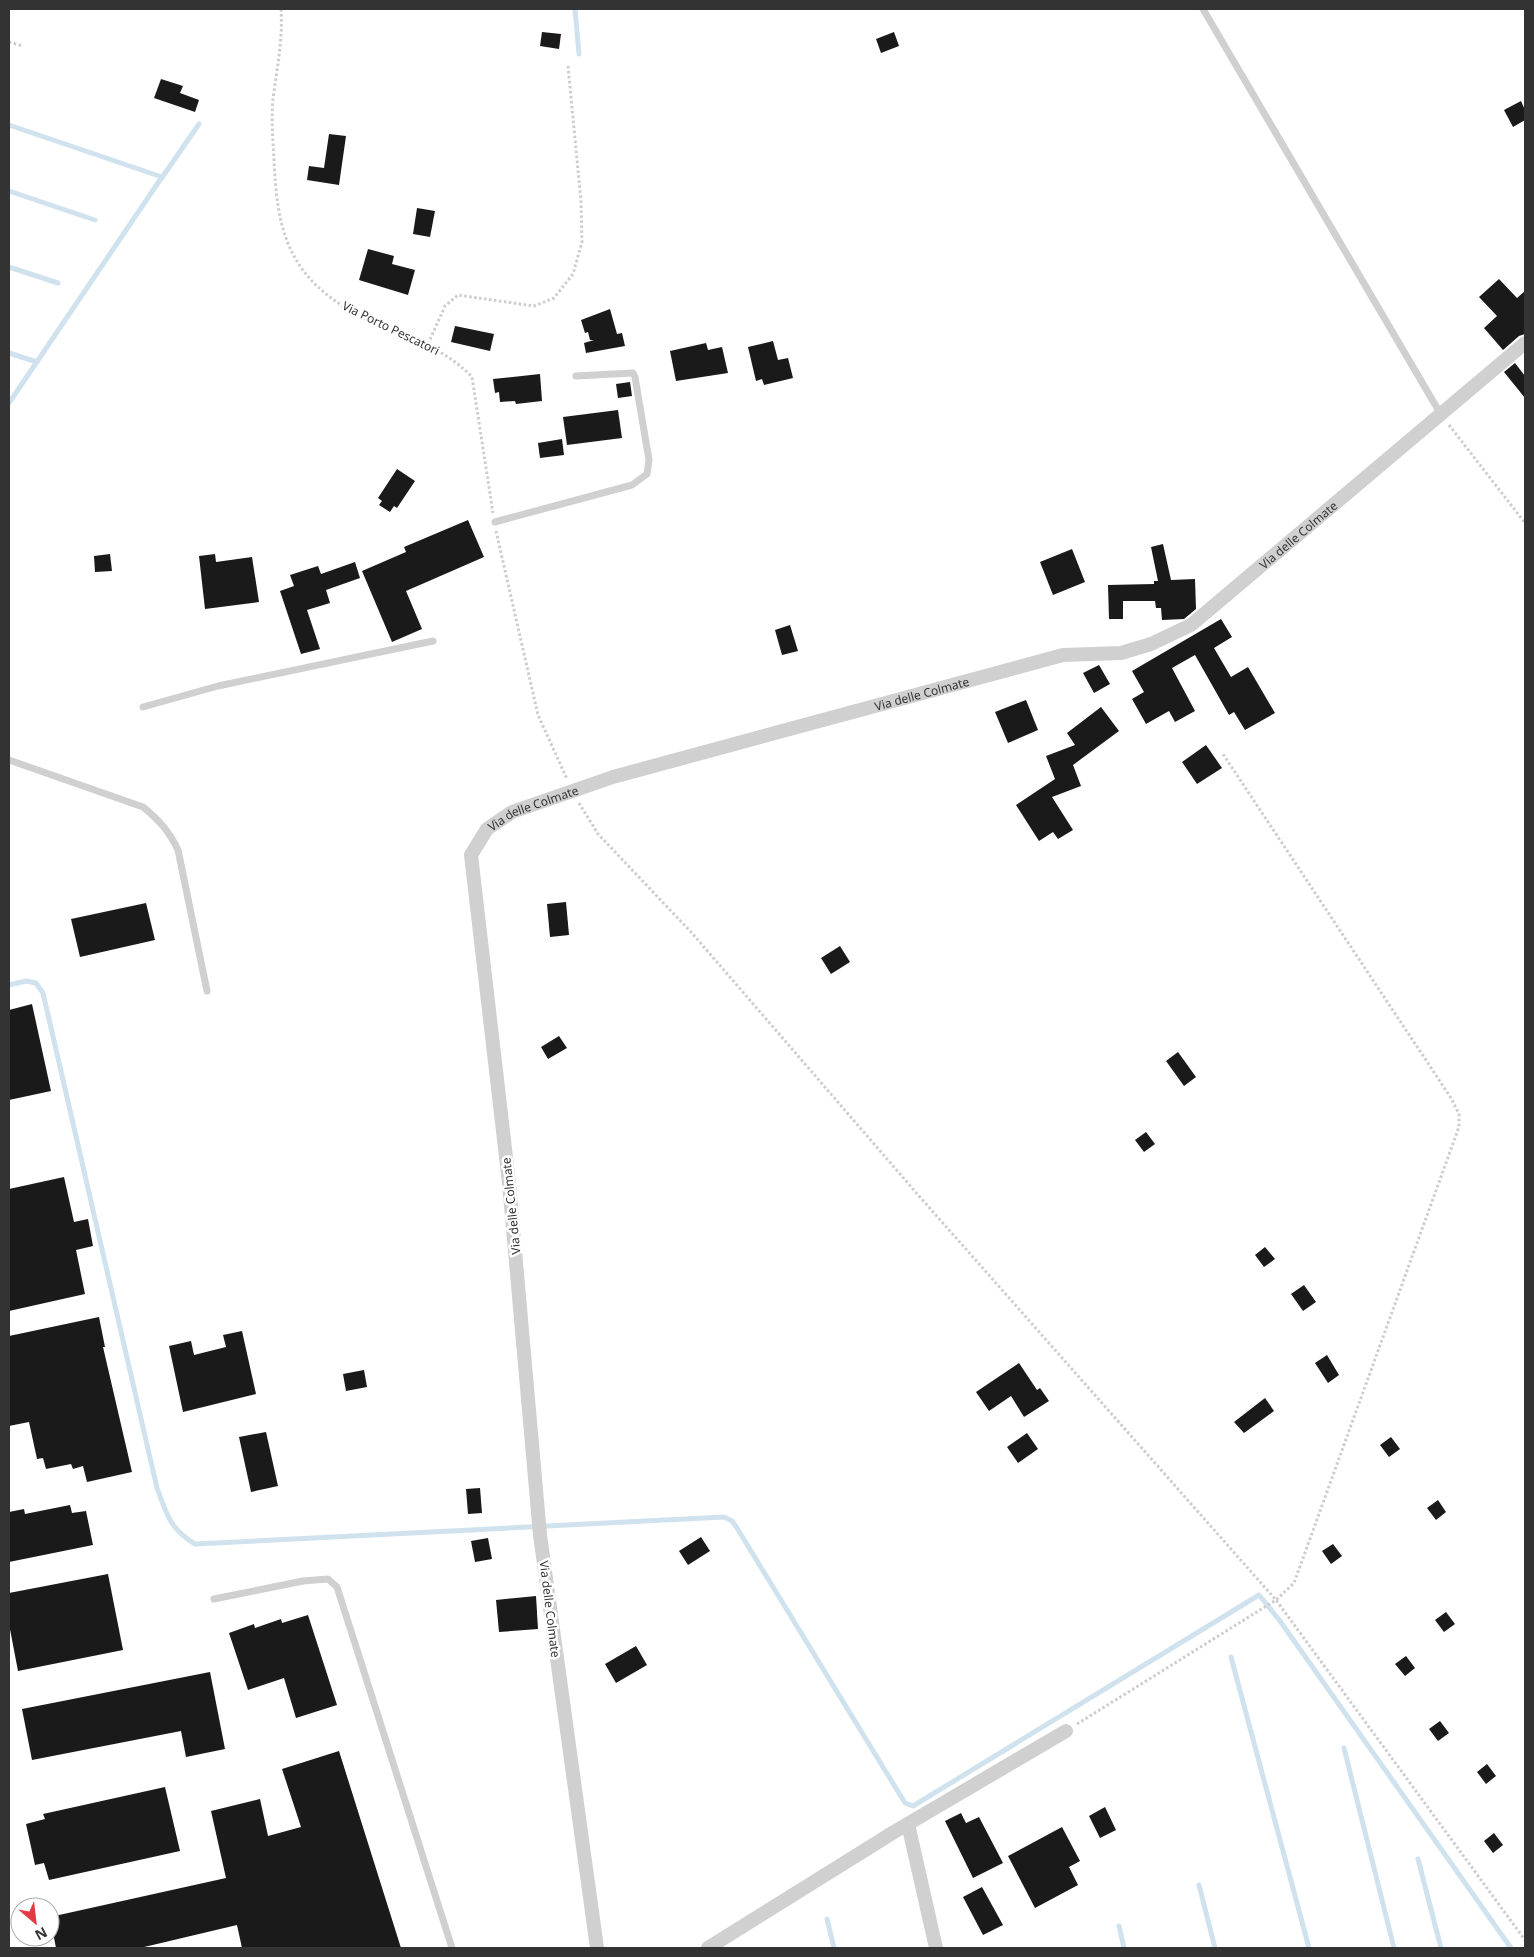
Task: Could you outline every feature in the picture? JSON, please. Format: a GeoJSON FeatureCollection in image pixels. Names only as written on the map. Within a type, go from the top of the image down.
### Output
{"type":"FeatureCollection","features":[{"type":"Feature","properties":{"kind":"street","name":"Via delle Colmate"},"geometry":{"type":"LineString","coordinates":[[597,1948],[540,1535],[509,1183],[471,855],[487,829],[512,812],[613,777],[1063,655],[1121,653],[1151,644],[1191,625],[1525,343]]}},
{"type":"Feature","properties":{"kind":"street"},"geometry":{"type":"LineString","coordinates":[[708,1948],[908,1824],[1066,1731]]}},
{"type":"Feature","properties":{"kind":"street"},"geometry":{"type":"LineString","coordinates":[[908,1824],[936,1948]]}},
{"type":"Feature","properties":{"kind":"lane"},"geometry":{"type":"LineString","coordinates":[[1203,9],[1440,413]]}},
{"type":"Feature","properties":{"kind":"lane"},"geometry":{"type":"LineString","coordinates":[[494,522],[632,485],[647,474],[649,460],[633,373],[576,376]]}},
{"type":"Feature","properties":{"kind":"lane"},"geometry":{"type":"LineString","coordinates":[[144,707],[218,686],[433,642]]}},
{"type":"Feature","properties":{"kind":"lane"},"geometry":{"type":"LineString","coordinates":[[9,760],[143,807],[159,819],[170,834],[178,850],[207,991]]}},
{"type":"Feature","properties":{"kind":"lane"},"geometry":{"type":"LineString","coordinates":[[214,1600],[303,1581],[328,1579],[337,1587],[452,1948]]}},
{"type":"Feature","properties":{"kind":"path","name":"Via Porto Pescatori"},"geometry":{"type":"LineString","coordinates":[[281,9],[283,37],[273,101],[273,139],[276,198],[282,230],[292,254],[318,287],[347,309],[428,344],[459,363],[472,377],[494,522],[538,715],[572,791],[598,834],[691,932],[1056,1352],[1276,1600],[1525,1940]]}},
{"type":"Feature","properties":{"kind":"path"},"geometry":{"type":"LineString","coordinates":[[9,42],[23,46]]}},
{"type":"Feature","properties":{"kind":"path"},"geometry":{"type":"LineString","coordinates":[[428,344],[444,306],[458,295],[534,306],[554,298],[573,274],[582,242],[582,209],[568,66]]}},
{"type":"Feature","properties":{"kind":"path"},"geometry":{"type":"LineString","coordinates":[[1440,413],[1525,523]]}},
{"type":"Feature","properties":{"kind":"path"},"geometry":{"type":"LineString","coordinates":[[1066,1731],[1276,1600],[1294,1583],[1458,1127],[1459,1114],[1223,754]]}},
{"type":"Feature","properties":{"kind":"building"},"geometry":{"type":"Polygon","coordinates":[[[542,32],[561,34],[559,49],[540,46],[542,32]]]}},
{"type":"Feature","properties":{"kind":"building"},"geometry":{"type":"Polygon","coordinates":[[[894,32],[899,46],[881,53],[876,39],[894,32]]]}},
{"type":"Feature","properties":{"kind":"building"},"geometry":{"type":"Polygon","coordinates":[[[161,79],[183,86],[180,93],[199,100],[195,112],[154,98],[161,79]]]}},
{"type":"Feature","properties":{"kind":"building"},"geometry":{"type":"Polygon","coordinates":[[[1521,101],[1525,110],[1525,120],[1513,127],[1504,110],[1521,101]]]}},
{"type":"Feature","properties":{"kind":"building"},"geometry":{"type":"Polygon","coordinates":[[[329,134],[346,136],[339,185],[307,180],[309,166],[324,168],[329,134]]]}},
{"type":"Feature","properties":{"kind":"building"},"geometry":{"type":"Polygon","coordinates":[[[417,208],[435,211],[430,237],[413,234],[417,208]]]}},
{"type":"Feature","properties":{"kind":"building"},"geometry":{"type":"Polygon","coordinates":[[[368,249],[394,256],[392,264],[415,270],[408,295],[359,280],[368,249]]]}},
{"type":"Feature","properties":{"kind":"building"},"geometry":{"type":"Polygon","coordinates":[[[1499,279],[1517,298],[1525,291],[1525,334],[1519,336],[1503,350],[1484,328],[1497,316],[1479,297],[1499,279]]]}},
{"type":"Feature","properties":{"kind":"building"},"geometry":{"type":"Polygon","coordinates":[[[610,309],[617,334],[622,333],[625,346],[586,353],[584,343],[594,340],[590,340],[588,332],[585,333],[581,320],[610,309]]]}},
{"type":"Feature","properties":{"kind":"building"},"geometry":{"type":"Polygon","coordinates":[[[455,326],[494,334],[490,351],[451,342],[455,326]]]}},
{"type":"Feature","properties":{"kind":"building"},"geometry":{"type":"Polygon","coordinates":[[[773,341],[778,360],[788,358],[793,378],[764,385],[762,379],[756,381],[748,347],[773,341]]]}},
{"type":"Feature","properties":{"kind":"building"},"geometry":{"type":"Polygon","coordinates":[[[706,343],[708,350],[722,347],[728,373],[676,381],[670,351],[706,343]]]}},
{"type":"Feature","properties":{"kind":"building"},"geometry":{"type":"Polygon","coordinates":[[[1515,363],[1525,376],[1525,398],[1504,372],[1515,363]]]}},
{"type":"Feature","properties":{"kind":"building"},"geometry":{"type":"Polygon","coordinates":[[[540,374],[542,401],[516,404],[515,401],[500,402],[499,392],[495,393],[493,379],[540,374]]]}},
{"type":"Feature","properties":{"kind":"building"},"geometry":{"type":"Polygon","coordinates":[[[630,382],[632,396],[618,398],[616,384],[630,382]]]}},
{"type":"Feature","properties":{"kind":"building"},"geometry":{"type":"Polygon","coordinates":[[[618,410],[622,438],[567,445],[563,417],[618,410]]]}},
{"type":"Feature","properties":{"kind":"building"},"geometry":{"type":"Polygon","coordinates":[[[562,439],[564,455],[540,458],[538,443],[562,439]]]}},
{"type":"Feature","properties":{"kind":"building"},"geometry":{"type":"Polygon","coordinates":[[[397,469],[415,481],[397,508],[394,506],[390,512],[379,505],[382,501],[378,498],[397,469]]]}},
{"type":"Feature","properties":{"kind":"building"},"geometry":{"type":"Polygon","coordinates":[[[468,520],[484,557],[406,591],[422,629],[392,642],[362,571],[406,552],[404,547],[468,520]]]}},
{"type":"Feature","properties":{"kind":"building"},"geometry":{"type":"Polygon","coordinates":[[[1163,544],[1171,580],[1195,579],[1196,609],[1184,619],[1162,620],[1161,608],[1156,608],[1155,601],[1123,601],[1123,619],[1109,619],[1108,585],[1154,584],[1154,581],[1158,581],[1151,547],[1163,544]]]}},
{"type":"Feature","properties":{"kind":"building"},"geometry":{"type":"Polygon","coordinates":[[[1072,549],[1085,582],[1053,595],[1040,562],[1072,549]]]}},
{"type":"Feature","properties":{"kind":"building"},"geometry":{"type":"Polygon","coordinates":[[[110,554],[112,571],[95,572],[94,556],[110,554]]]}},
{"type":"Feature","properties":{"kind":"building"},"geometry":{"type":"Polygon","coordinates":[[[215,554],[216,562],[252,557],[259,602],[205,609],[199,556],[215,554]]]}},
{"type":"Feature","properties":{"kind":"building"},"geometry":{"type":"Polygon","coordinates":[[[355,562],[360,578],[326,590],[330,603],[307,610],[320,649],[301,654],[280,591],[294,586],[290,575],[318,566],[321,574],[355,562]]]}},
{"type":"Feature","properties":{"kind":"building"},"geometry":{"type":"Polygon","coordinates":[[[1221,619],[1232,637],[1214,648],[1231,677],[1248,667],[1275,713],[1245,730],[1234,712],[1229,715],[1195,655],[1172,668],[1195,711],[1175,722],[1169,711],[1146,724],[1132,699],[1144,692],[1132,671],[1221,619]]]}},
{"type":"Feature","properties":{"kind":"building"},"geometry":{"type":"Polygon","coordinates":[[[790,625],[798,651],[782,655],[775,630],[790,625]]]}},
{"type":"Feature","properties":{"kind":"building"},"geometry":{"type":"Polygon","coordinates":[[[1099,665],[1110,684],[1094,693],[1083,673],[1099,665]]]}},
{"type":"Feature","properties":{"kind":"building"},"geometry":{"type":"Polygon","coordinates":[[[1026,700],[1038,730],[1008,743],[995,712],[1026,700]]]}},
{"type":"Feature","properties":{"kind":"building"},"geometry":{"type":"Polygon","coordinates":[[[1101,707],[1119,731],[1073,765],[1081,786],[1052,797],[1073,830],[1058,839],[1053,832],[1039,841],[1016,805],[1055,779],[1046,756],[1075,745],[1067,733],[1101,707]]]}},
{"type":"Feature","properties":{"kind":"building"},"geometry":{"type":"Polygon","coordinates":[[[1206,745],[1222,768],[1197,784],[1182,762],[1206,745]]]}},
{"type":"Feature","properties":{"kind":"building"},"geometry":{"type":"Polygon","coordinates":[[[566,902],[569,935],[550,937],[547,904],[566,902]]]}},
{"type":"Feature","properties":{"kind":"building"},"geometry":{"type":"Polygon","coordinates":[[[146,903],[155,940],[80,957],[71,919],[146,903]]]}},
{"type":"Feature","properties":{"kind":"building"},"geometry":{"type":"Polygon","coordinates":[[[840,946],[850,962],[831,974],[821,958],[840,946]]]}},
{"type":"Feature","properties":{"kind":"building"},"geometry":{"type":"Polygon","coordinates":[[[32,1004],[51,1091],[9,1100],[9,1010],[32,1004]]]}},
{"type":"Feature","properties":{"kind":"building"},"geometry":{"type":"Polygon","coordinates":[[[559,1036],[567,1048],[548,1059],[541,1047],[559,1036]]]}},
{"type":"Feature","properties":{"kind":"building"},"geometry":{"type":"Polygon","coordinates":[[[1178,1052],[1196,1077],[1184,1086],[1166,1061],[1178,1052]]]}},
{"type":"Feature","properties":{"kind":"building"},"geometry":{"type":"Polygon","coordinates":[[[1146,1132],[1155,1144],[1144,1152],[1135,1140],[1146,1132]]]}},
{"type":"Feature","properties":{"kind":"building"},"geometry":{"type":"Polygon","coordinates":[[[64,1177],[74,1222],[88,1219],[93,1246],[76,1250],[85,1294],[9,1311],[9,1189],[64,1177]]]}},
{"type":"Feature","properties":{"kind":"building"},"geometry":{"type":"Polygon","coordinates":[[[1265,1247],[1275,1259],[1264,1267],[1255,1255],[1265,1247]]]}},
{"type":"Feature","properties":{"kind":"building"},"geometry":{"type":"Polygon","coordinates":[[[1304,1285],[1316,1302],[1303,1311],[1291,1294],[1304,1285]]]}},
{"type":"Feature","properties":{"kind":"building"},"geometry":{"type":"Polygon","coordinates":[[[99,1317],[105,1347],[103,1347],[132,1472],[87,1482],[83,1466],[73,1469],[71,1464],[46,1469],[43,1458],[37,1459],[29,1422],[9,1426],[9,1336],[99,1317]]]}},
{"type":"Feature","properties":{"kind":"building"},"geometry":{"type":"Polygon","coordinates":[[[242,1331],[256,1394],[183,1412],[169,1346],[191,1341],[194,1355],[226,1347],[223,1335],[242,1331]]]}},
{"type":"Feature","properties":{"kind":"building"},"geometry":{"type":"Polygon","coordinates":[[[1327,1355],[1339,1375],[1328,1383],[1315,1363],[1327,1355]]]}},
{"type":"Feature","properties":{"kind":"building"},"geometry":{"type":"Polygon","coordinates":[[[1019,1363],[1037,1390],[1040,1388],[1049,1401],[1024,1417],[1011,1396],[989,1411],[976,1392],[1019,1363]]]}},
{"type":"Feature","properties":{"kind":"building"},"geometry":{"type":"Polygon","coordinates":[[[364,1370],[367,1387],[346,1391],[343,1374],[364,1370]]]}},
{"type":"Feature","properties":{"kind":"building"},"geometry":{"type":"Polygon","coordinates":[[[1265,1398],[1274,1411],[1244,1433],[1234,1422],[1265,1398]]]}},
{"type":"Feature","properties":{"kind":"building"},"geometry":{"type":"Polygon","coordinates":[[[266,1432],[278,1486],[251,1492],[239,1437],[266,1432]]]}},
{"type":"Feature","properties":{"kind":"building"},"geometry":{"type":"Polygon","coordinates":[[[1027,1433],[1038,1449],[1018,1463],[1007,1447],[1027,1433]]]}},
{"type":"Feature","properties":{"kind":"building"},"geometry":{"type":"Polygon","coordinates":[[[1391,1437],[1400,1449],[1389,1457],[1380,1445],[1391,1437]]]}},
{"type":"Feature","properties":{"kind":"building"},"geometry":{"type":"Polygon","coordinates":[[[480,1488],[482,1513],[468,1514],[466,1489],[480,1488]]]}},
{"type":"Feature","properties":{"kind":"building"},"geometry":{"type":"Polygon","coordinates":[[[1438,1500],[1446,1512],[1436,1520],[1427,1508],[1438,1500]]]}},
{"type":"Feature","properties":{"kind":"building"},"geometry":{"type":"Polygon","coordinates":[[[70,1505],[72,1513],[86,1511],[93,1545],[9,1562],[9,1512],[24,1509],[25,1514],[70,1505]]]}},
{"type":"Feature","properties":{"kind":"building"},"geometry":{"type":"Polygon","coordinates":[[[701,1537],[710,1551],[688,1565],[679,1551],[701,1537]]]}},
{"type":"Feature","properties":{"kind":"building"},"geometry":{"type":"Polygon","coordinates":[[[488,1538],[492,1559],[475,1562],[471,1541],[488,1538]]]}},
{"type":"Feature","properties":{"kind":"building"},"geometry":{"type":"Polygon","coordinates":[[[1333,1544],[1342,1556],[1331,1564],[1322,1551],[1333,1544]]]}},
{"type":"Feature","properties":{"kind":"building"},"geometry":{"type":"Polygon","coordinates":[[[108,1574],[123,1650],[18,1671],[9,1624],[9,1593],[108,1574]]]}},
{"type":"Feature","properties":{"kind":"building"},"geometry":{"type":"Polygon","coordinates":[[[536,1596],[538,1629],[499,1632],[496,1600],[536,1596]]]}},
{"type":"Feature","properties":{"kind":"building"},"geometry":{"type":"Polygon","coordinates":[[[1446,1612],[1455,1624],[1444,1632],[1435,1620],[1446,1612]]]}},
{"type":"Feature","properties":{"kind":"building"},"geometry":{"type":"Polygon","coordinates":[[[308,1615],[337,1705],[296,1718],[284,1678],[248,1690],[229,1633],[254,1624],[255,1628],[281,1619],[282,1623],[308,1615]]]}},
{"type":"Feature","properties":{"kind":"building"},"geometry":{"type":"Polygon","coordinates":[[[636,1646],[647,1665],[616,1683],[605,1664],[636,1646]]]}},
{"type":"Feature","properties":{"kind":"building"},"geometry":{"type":"Polygon","coordinates":[[[1406,1656],[1415,1668],[1405,1676],[1395,1664],[1406,1656]]]}},
{"type":"Feature","properties":{"kind":"building"},"geometry":{"type":"Polygon","coordinates":[[[210,1672],[225,1749],[186,1757],[181,1731],[32,1760],[22,1709],[210,1672]]]}},
{"type":"Feature","properties":{"kind":"building"},"geometry":{"type":"Polygon","coordinates":[[[1440,1721],[1449,1733],[1438,1741],[1429,1729],[1440,1721]]]}},
{"type":"Feature","properties":{"kind":"building"},"geometry":{"type":"Polygon","coordinates":[[[339,1751],[401,1948],[242,1948],[237,1925],[140,1948],[56,1948],[60,1947],[60,1915],[226,1878],[211,1811],[260,1799],[268,1836],[301,1827],[282,1769],[339,1751]]]}},
{"type":"Feature","properties":{"kind":"building"},"geometry":{"type":"Polygon","coordinates":[[[1487,1764],[1496,1776],[1486,1784],[1477,1772],[1487,1764]]]}},
{"type":"Feature","properties":{"kind":"building"},"geometry":{"type":"Polygon","coordinates":[[[165,1787],[180,1851],[49,1880],[44,1863],[35,1865],[26,1824],[45,1819],[43,1814],[165,1787]]]}},
{"type":"Feature","properties":{"kind":"building"},"geometry":{"type":"Polygon","coordinates":[[[1105,1807],[1116,1830],[1100,1838],[1089,1816],[1105,1807]]]}},
{"type":"Feature","properties":{"kind":"building"},"geometry":{"type":"Polygon","coordinates":[[[961,1813],[966,1823],[979,1817],[1003,1863],[973,1878],[945,1821],[961,1813]]]}},
{"type":"Feature","properties":{"kind":"building"},"geometry":{"type":"Polygon","coordinates":[[[1062,1827],[1080,1861],[1069,1867],[1078,1885],[1035,1908],[1008,1856],[1062,1827]]]}},
{"type":"Feature","properties":{"kind":"building"},"geometry":{"type":"Polygon","coordinates":[[[1494,1833],[1503,1845],[1493,1853],[1484,1841],[1494,1833]]]}},
{"type":"Feature","properties":{"kind":"building"},"geometry":{"type":"Polygon","coordinates":[[[982,1887],[1003,1925],[983,1935],[963,1897],[982,1887]]]}},
{"type":"Feature","properties":{"kind":"waterway"},"geometry":{"type":"LineString","coordinates":[[575,9],[579,54]]}},
{"type":"Feature","properties":{"kind":"waterway"},"geometry":{"type":"LineString","coordinates":[[161,179],[199,124]]}},
{"type":"Feature","properties":{"kind":"waterway"},"geometry":{"type":"LineString","coordinates":[[9,125],[162,177],[9,403]]}},
{"type":"Feature","properties":{"kind":"waterway"},"geometry":{"type":"LineString","coordinates":[[9,191],[95,220]]}},
{"type":"Feature","properties":{"kind":"waterway"},"geometry":{"type":"LineString","coordinates":[[9,267],[58,283]]}},
{"type":"Feature","properties":{"kind":"waterway"},"geometry":{"type":"LineString","coordinates":[[9,353],[37,362]]}},
{"type":"Feature","properties":{"kind":"waterway"},"geometry":{"type":"LineString","coordinates":[[9,985],[26,981],[36,983],[43,993],[157,1488],[170,1520],[180,1533],[195,1544],[724,1517],[732,1521],[737,1528],[905,1803],[913,1806],[1259,1595],[1280,1621],[1511,1948]]}},
{"type":"Feature","properties":{"kind":"waterway"},"geometry":{"type":"LineString","coordinates":[[1231,1657],[1309,1948]]}},
{"type":"Feature","properties":{"kind":"waterway"},"geometry":{"type":"LineString","coordinates":[[1344,1748],[1394,1948]]}},
{"type":"Feature","properties":{"kind":"waterway"},"geometry":{"type":"LineString","coordinates":[[1418,1859],[1441,1948]]}},
{"type":"Feature","properties":{"kind":"waterway"},"geometry":{"type":"LineString","coordinates":[[1199,1885],[1215,1948]]}},
{"type":"Feature","properties":{"kind":"waterway"},"geometry":{"type":"LineString","coordinates":[[827,1919],[834,1948]]}},
{"type":"Feature","properties":{"kind":"waterway"},"geometry":{"type":"LineString","coordinates":[[1119,1926],[1124,1948]]}}]}
